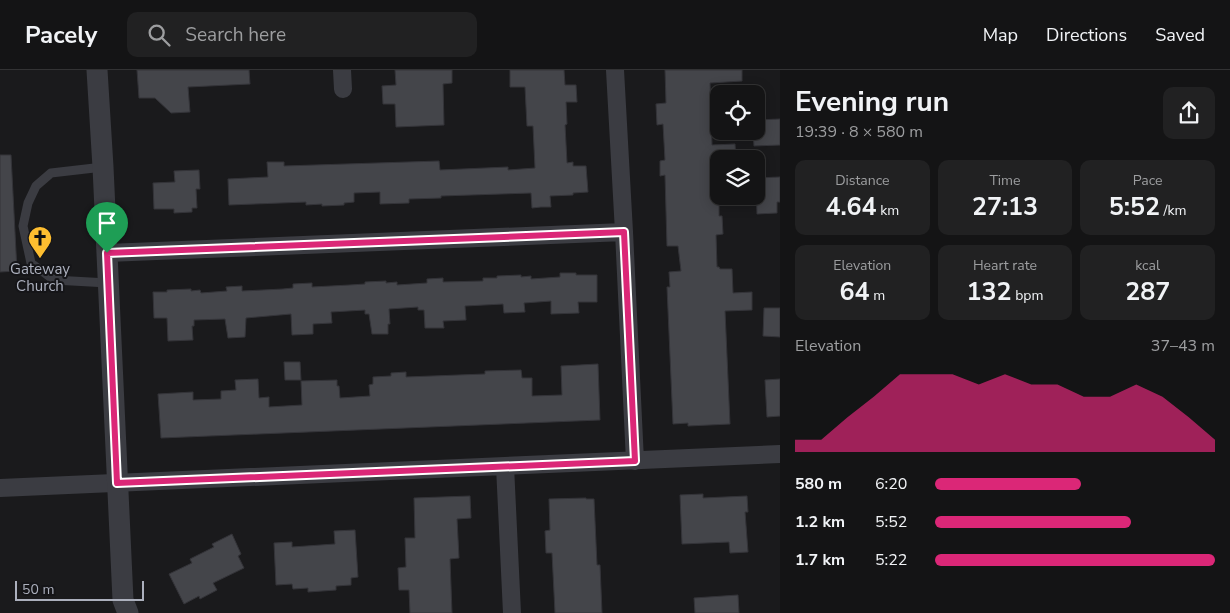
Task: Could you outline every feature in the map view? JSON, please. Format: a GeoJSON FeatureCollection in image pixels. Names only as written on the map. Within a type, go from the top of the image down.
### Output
{"type":"FeatureCollection","features":[{"type":"Feature","properties":{"kind":"street"},"geometry":{"type":"LineString","coordinates":[[97,70],[123,609]]}},
{"type":"Feature","properties":{"kind":"street"},"geometry":{"type":"LineString","coordinates":[[342,70],[343,89]]}},
{"type":"Feature","properties":{"kind":"street"},"geometry":{"type":"LineString","coordinates":[[614,70],[635,461]]}},
{"type":"Feature","properties":{"kind":"street"},"geometry":{"type":"LineString","coordinates":[[107,253],[624,232]]}},
{"type":"Feature","properties":{"kind":"street"},"geometry":{"type":"LineString","coordinates":[[0,488],[780,454]]}},
{"type":"Feature","properties":{"kind":"street"},"geometry":{"type":"LineString","coordinates":[[505,466],[512,613]]}},
{"type":"Feature","properties":{"kind":"lane"},"geometry":{"type":"LineString","coordinates":[[103,167],[51,173],[36,186],[28,202],[23,226],[31,264],[54,280],[108,283]]}},
{"type":"Feature","properties":{"kind":"building"},"geometry":{"type":"Polygon","coordinates":[[[137,70],[249,70],[250,84],[188,87],[190,112],[171,113],[155,98],[139,98],[137,70]]]}},
{"type":"Feature","properties":{"kind":"building"},"geometry":{"type":"Polygon","coordinates":[[[395,70],[452,70],[452,83],[443,84],[444,125],[396,127],[395,104],[383,104],[382,86],[396,85],[395,70]]]}},
{"type":"Feature","properties":{"kind":"building"},"geometry":{"type":"Polygon","coordinates":[[[510,70],[564,70],[565,85],[576,85],[577,102],[566,102],[567,163],[573,162],[573,166],[586,166],[588,192],[550,196],[551,207],[532,208],[531,193],[441,196],[441,198],[409,199],[409,203],[380,204],[380,192],[354,193],[354,202],[344,203],[344,205],[306,205],[306,202],[229,205],[228,179],[268,177],[267,162],[284,162],[284,166],[439,161],[440,170],[508,167],[508,170],[535,168],[533,126],[527,126],[525,87],[510,87],[510,70]]]}},
{"type":"Feature","properties":{"kind":"building"},"geometry":{"type":"Polygon","coordinates":[[[665,70],[742,70],[742,81],[710,83],[710,140],[712,140],[712,145],[735,144],[735,150],[710,150],[710,205],[719,205],[719,216],[722,216],[723,234],[716,235],[717,267],[720,269],[732,269],[733,293],[752,292],[752,310],[725,311],[730,424],[688,426],[688,423],[673,424],[667,287],[670,287],[669,272],[681,271],[678,246],[667,246],[665,175],[660,176],[660,161],[665,160],[663,124],[657,125],[656,104],[666,103],[665,70]]]}},
{"type":"Feature","properties":{"kind":"building"},"geometry":{"type":"Polygon","coordinates":[[[780,119],[780,145],[754,146],[754,140],[765,140],[765,120],[780,119]]]}},
{"type":"Feature","properties":{"kind":"building"},"geometry":{"type":"Polygon","coordinates":[[[0,155],[11,155],[17,271],[0,272],[0,155]]]}},
{"type":"Feature","properties":{"kind":"building"},"geometry":{"type":"Polygon","coordinates":[[[199,170],[200,189],[196,189],[197,208],[192,208],[192,212],[174,213],[174,209],[154,209],[153,183],[175,182],[174,171],[199,170]]]}},
{"type":"Feature","properties":{"kind":"building"},"geometry":{"type":"Polygon","coordinates":[[[780,177],[780,202],[777,202],[777,213],[757,214],[757,205],[765,205],[765,178],[780,177]]]}},
{"type":"Feature","properties":{"kind":"building"},"geometry":{"type":"Polygon","coordinates":[[[560,273],[597,275],[597,302],[578,302],[579,313],[551,314],[551,301],[524,303],[525,312],[504,313],[503,304],[465,306],[466,320],[443,321],[444,328],[425,328],[424,310],[418,310],[418,307],[389,309],[390,324],[388,324],[388,334],[372,334],[369,314],[365,314],[365,310],[331,312],[332,323],[313,324],[313,334],[292,335],[291,314],[246,318],[245,337],[228,338],[225,319],[194,320],[194,326],[192,326],[193,340],[168,341],[167,318],[154,318],[153,292],[167,292],[167,290],[191,289],[191,291],[200,290],[201,293],[227,291],[226,287],[242,286],[242,291],[293,288],[293,284],[312,283],[312,287],[386,281],[386,283],[397,282],[397,285],[427,283],[427,279],[443,278],[443,282],[483,281],[483,278],[497,278],[497,276],[521,275],[521,277],[531,276],[531,279],[560,277],[560,273]]]}},
{"type":"Feature","properties":{"kind":"building"},"geometry":{"type":"Polygon","coordinates":[[[764,308],[780,308],[780,337],[763,336],[764,308]]]}},
{"type":"Feature","properties":{"kind":"building"},"geometry":{"type":"Polygon","coordinates":[[[284,362],[300,362],[301,380],[285,380],[284,362]]]}},
{"type":"Feature","properties":{"kind":"building"},"geometry":{"type":"Polygon","coordinates":[[[598,364],[600,420],[161,438],[158,394],[193,392],[193,400],[221,399],[221,391],[236,390],[235,380],[258,379],[259,398],[269,397],[269,407],[302,405],[301,381],[337,380],[340,398],[370,396],[369,385],[373,384],[373,377],[391,376],[391,373],[406,372],[406,377],[485,374],[485,371],[521,370],[522,378],[532,378],[532,396],[562,395],[561,366],[598,364]]]}},
{"type":"Feature","properties":{"kind":"building"},"geometry":{"type":"Polygon","coordinates":[[[780,379],[780,416],[767,417],[765,380],[780,379]]]}},
{"type":"Feature","properties":{"kind":"building"},"geometry":{"type":"Polygon","coordinates":[[[703,494],[703,498],[747,496],[748,512],[745,512],[748,552],[730,553],[729,542],[682,544],[680,495],[703,494]]]}},
{"type":"Feature","properties":{"kind":"building"},"geometry":{"type":"Polygon","coordinates":[[[470,496],[471,518],[457,519],[459,558],[450,559],[452,613],[410,613],[409,590],[399,590],[398,568],[406,567],[405,538],[415,538],[414,498],[470,496]]]}},
{"type":"Feature","properties":{"kind":"building"},"geometry":{"type":"Polygon","coordinates":[[[549,499],[594,499],[597,565],[600,565],[602,613],[555,613],[552,553],[546,553],[545,531],[550,530],[549,499]]]}},
{"type":"Feature","properties":{"kind":"building"},"geometry":{"type":"Polygon","coordinates":[[[355,530],[358,577],[351,578],[351,585],[336,586],[336,590],[308,592],[308,588],[293,589],[292,584],[276,585],[274,543],[292,542],[292,547],[335,544],[334,531],[355,530]]]}},
{"type":"Feature","properties":{"kind":"building"},"geometry":{"type":"Polygon","coordinates":[[[232,534],[241,554],[238,556],[244,568],[213,583],[217,590],[200,599],[199,596],[184,604],[169,574],[192,563],[190,559],[214,547],[212,544],[232,534]]]}},
{"type":"Feature","properties":{"kind":"building"},"geometry":{"type":"Polygon","coordinates":[[[738,595],[739,613],[695,613],[694,598],[738,595]]]}},
{"type":"Feature","properties":{"kind":"place","name":"Gateway Church"},"geometry":{"type":"Point","coordinates":[40,259]}},
{"type":"Feature","properties":{"kind":"route"},"geometry":{"type":"LineString","coordinates":[[624,232],[635,461],[117,483],[107,253],[624,232]]}}]}
